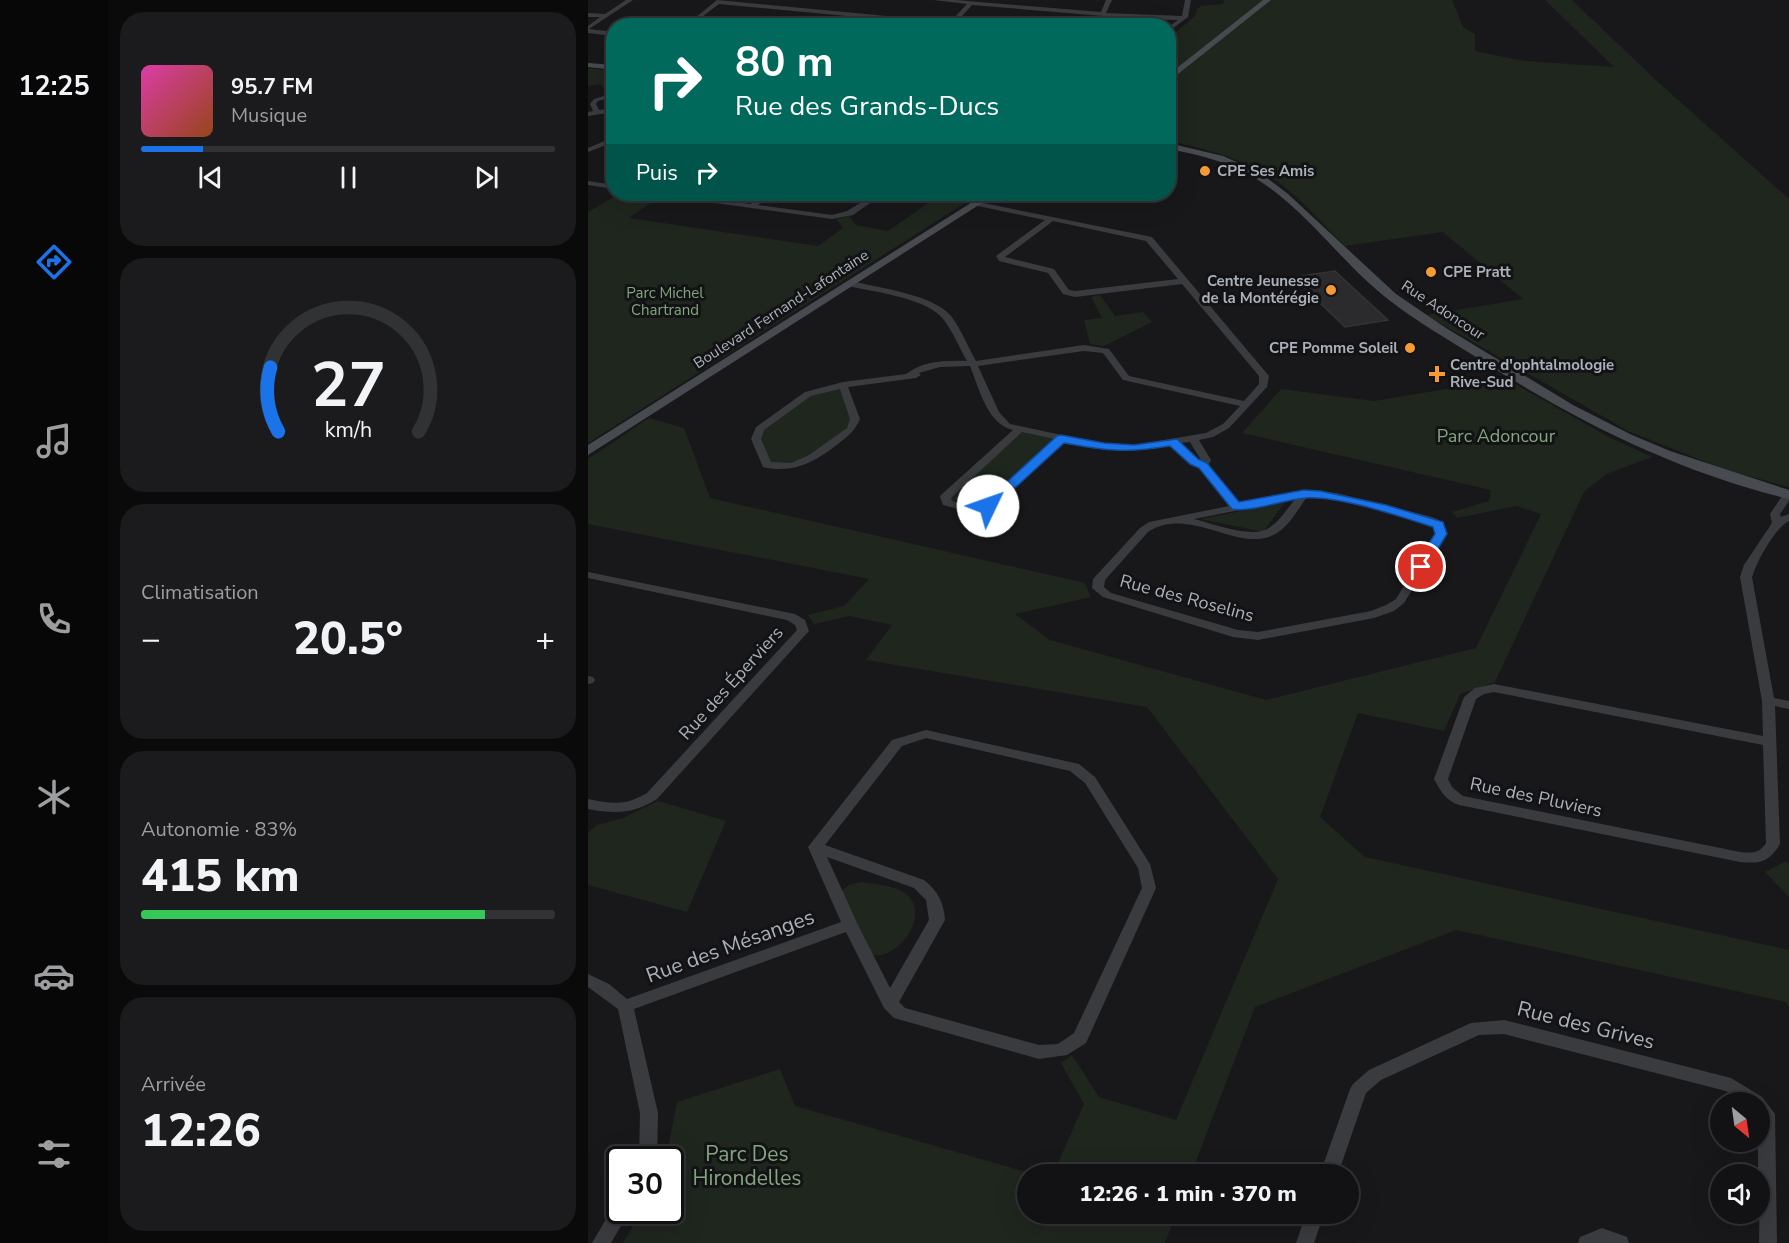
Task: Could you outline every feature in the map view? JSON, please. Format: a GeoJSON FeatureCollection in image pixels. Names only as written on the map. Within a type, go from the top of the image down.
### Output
{"type":"FeatureCollection","features":[{"type":"Feature","properties":{"kind":"street"},"geometry":{"type":"LineString","coordinates":[[588,29],[630,0]]}},
{"type":"Feature","properties":{"kind":"street"},"geometry":{"type":"LineString","coordinates":[[937,0],[1183,18]]}},
{"type":"Feature","properties":{"kind":"street"},"geometry":{"type":"LineString","coordinates":[[1028,7],[1034,0]]}},
{"type":"Feature","properties":{"kind":"street"},"geometry":{"type":"LineString","coordinates":[[1104,14],[1109,0]]}},
{"type":"Feature","properties":{"kind":"street"},"geometry":{"type":"LineString","coordinates":[[1176,24],[1187,14],[1188,0]]}},
{"type":"Feature","properties":{"kind":"street"},"geometry":{"type":"LineString","coordinates":[[1176,74],[1267,0]]}},
{"type":"Feature","properties":{"kind":"street"},"geometry":{"type":"LineString","coordinates":[[697,18],[718,1],[883,18]]}},
{"type":"Feature","properties":{"kind":"street"},"geometry":{"type":"LineString","coordinates":[[957,18],[971,3]]}},
{"type":"Feature","properties":{"kind":"street"},"geometry":{"type":"LineString","coordinates":[[588,15],[606,16]]}},
{"type":"Feature","properties":{"kind":"street"},"geometry":{"type":"LineString","coordinates":[[588,29],[606,32]]}},
{"type":"Feature","properties":{"kind":"street"},"geometry":{"type":"LineString","coordinates":[[588,65],[606,67]]}},
{"type":"Feature","properties":{"kind":"street"},"geometry":{"type":"LineString","coordinates":[[597,112],[593,104],[596,100],[606,97]]}},
{"type":"Feature","properties":{"kind":"street"},"geometry":{"type":"LineString","coordinates":[[588,114],[606,111]]}},
{"type":"Feature","properties":{"kind":"street"},"geometry":{"type":"LineString","coordinates":[[588,150],[606,142]]}},
{"type":"Feature","properties":{"kind":"street","name":"Rue Adoncour"},"geometry":{"type":"LineString","coordinates":[[1176,148],[1211,156],[1242,167],[1266,181],[1386,292],[1411,311],[1590,419],[1645,446],[1701,469],[1789,495]]}},
{"type":"Feature","properties":{"kind":"street"},"geometry":{"type":"LineString","coordinates":[[588,183],[606,185]]}},
{"type":"Feature","properties":{"kind":"street"},"geometry":{"type":"LineString","coordinates":[[716,201],[832,217],[850,213],[868,201]]}},
{"type":"Feature","properties":{"kind":"street"},"geometry":{"type":"LineString","coordinates":[[751,206],[759,201]]}},
{"type":"Feature","properties":{"kind":"street","name":"Boulevard Fernand-Lafontaine"},"geometry":{"type":"LineString","coordinates":[[588,452],[980,201]]}},
{"type":"Feature","properties":{"kind":"street"},"geometry":{"type":"LineString","coordinates":[[846,288],[900,302],[915,301],[935,307],[947,317],[973,364],[995,413],[1007,426],[1061,439],[1104,447],[1134,448],[1209,435],[1226,426],[1264,385],[1264,376],[1149,239],[1034,216],[1021,217],[972,206]]}},
{"type":"Feature","properties":{"kind":"street"},"geometry":{"type":"LineString","coordinates":[[1050,220],[1000,256],[1002,259],[1051,271],[1066,292],[1075,294],[1185,281]]}},
{"type":"Feature","properties":{"kind":"street"},"geometry":{"type":"LineString","coordinates":[[843,385],[855,419],[851,429],[799,466],[781,469],[767,465],[756,439],[760,429],[808,394],[843,385],[910,374],[924,375],[962,370],[973,364],[1084,348],[1106,351],[1126,378],[1246,404]]}},
{"type":"Feature","properties":{"kind":"street"},"geometry":{"type":"LineString","coordinates":[[1020,429],[945,497],[947,503],[974,510],[988,506],[1061,439]]}},
{"type":"Feature","properties":{"kind":"street"},"geometry":{"type":"LineString","coordinates":[[1193,438],[1206,460],[1203,466]]}},
{"type":"Feature","properties":{"kind":"street"},"geometry":{"type":"LineString","coordinates":[[1173,442],[1194,462],[1203,466],[1236,507]]}},
{"type":"Feature","properties":{"kind":"street","name":"Rue des Roselins"},"geometry":{"type":"LineString","coordinates":[[1179,518],[1263,536],[1273,531],[1304,494]]}},
{"type":"Feature","properties":{"kind":"street","name":"Rue des Roselins"},"geometry":{"type":"LineString","coordinates":[[1304,494],[1336,496],[1428,519],[1439,524],[1441,534],[1400,601],[1374,614],[1258,636],[1237,633],[1107,595],[1098,588],[1099,579],[1144,530],[1153,524],[1304,494]]}},
{"type":"Feature","properties":{"kind":"street","name":"Rue des Pluviers"},"geometry":{"type":"LineString","coordinates":[[1770,742],[1494,688],[1480,691],[1470,697],[1441,779],[1447,790],[1459,800],[1740,857],[1753,858],[1766,854],[1773,844],[1770,742],[1768,701],[1746,577],[1750,565],[1783,520],[1775,514],[1789,495]]}},
{"type":"Feature","properties":{"kind":"street","name":"Rue des Éperviers"},"geometry":{"type":"LineString","coordinates":[[588,575],[791,617],[801,623],[802,631],[652,796],[635,807],[613,810],[588,804]]}},
{"type":"Feature","properties":{"kind":"street"},"geometry":{"type":"LineString","coordinates":[[1768,701],[1789,705]]}},
{"type":"Feature","properties":{"kind":"street"},"geometry":{"type":"LineString","coordinates":[[926,734],[1074,767],[1090,780],[1145,868],[1149,888],[1080,1038],[1061,1050],[1039,1052],[900,1013],[890,1003],[850,925],[815,847],[897,743],[926,734]]}},
{"type":"Feature","properties":{"kind":"street"},"geometry":{"type":"LineString","coordinates":[[815,847],[919,884],[931,893],[937,906],[937,920],[890,1003]]}},
{"type":"Feature","properties":{"kind":"street","name":"Rue des Mésanges"},"geometry":{"type":"LineString","coordinates":[[625,1006],[850,925]]}},
{"type":"Feature","properties":{"kind":"street"},"geometry":{"type":"LineString","coordinates":[[588,980],[603,988],[625,1006],[649,1113],[648,1146]]}},
{"type":"Feature","properties":{"kind":"street","name":"Rue des Grives"},"geometry":{"type":"LineString","coordinates":[[1333,1164],[1359,1089],[1375,1074],[1478,1028],[1503,1027],[1731,1085],[1741,1092]]}},
{"type":"Feature","properties":{"kind":"street"},"geometry":{"type":"LineString","coordinates":[[1767,1152],[1768,1243]]}},
{"type":"Feature","properties":{"kind":"street"},"geometry":{"type":"LineString","coordinates":[[601,1243],[613,1224]]}},
{"type":"Feature","properties":{"kind":"street"},"geometry":{"type":"LineString","coordinates":[[1305,1243],[1312,1224]]}},
{"type":"Feature","properties":{"kind":"street"},"geometry":{"type":"LineString","coordinates":[[1587,1243],[1602,1237],[1620,1243]]}},
{"type":"Feature","properties":{"kind":"green space"},"geometry":{"type":"Polygon","coordinates":[[[1224,0],[1452,0],[1463,27],[1475,34],[1475,51],[1524,61],[1614,67],[1545,0],[1572,0],[1656,80],[1789,199],[1789,487],[1726,470],[1628,431],[1426,315],[1523,299],[1443,232],[1345,246],[1295,196],[1273,178],[1239,161],[1176,143],[1176,32],[1195,16],[1197,9],[1201,6],[1223,4],[1224,0]]]}},
{"type":"Feature","properties":{"kind":"green space"},"geometry":{"type":"Polygon","coordinates":[[[588,68],[606,70],[606,93],[601,84],[588,86],[588,68]]]}},
{"type":"Feature","properties":{"kind":"green space","name":"Parc Michel Chartrand"},"geometry":{"type":"Polygon","coordinates":[[[607,201],[653,201],[629,218],[818,246],[843,228],[836,219],[849,216],[856,225],[888,231],[931,201],[968,201],[588,443],[588,212],[607,201]]]}},
{"type":"Feature","properties":{"kind":"green space"},"geometry":{"type":"Polygon","coordinates":[[[1100,295],[1115,316],[1143,312],[1152,322],[1104,346],[1090,344],[1084,320],[1102,318],[1091,297],[1100,295]]]}},
{"type":"Feature","properties":{"kind":"green space","name":"Parc Adoncour"},"geometry":{"type":"Polygon","coordinates":[[[1506,379],[1607,436],[1652,457],[1606,474],[1584,492],[1495,682],[1460,694],[1444,731],[1358,713],[1320,817],[1365,857],[1789,950],[1789,1007],[1786,1002],[1456,930],[1255,1007],[1195,1164],[1057,1164],[1084,1104],[1061,1063],[1072,1055],[1099,1097],[1176,1120],[1278,879],[1147,707],[866,660],[892,625],[850,616],[814,624],[808,615],[844,606],[869,579],[588,524],[588,459],[649,418],[684,428],[710,498],[1085,583],[1091,597],[1015,614],[1050,640],[1266,700],[1476,648],[1541,514],[1516,506],[1457,518],[1452,512],[1489,501],[1491,490],[1242,433],[1281,389],[1374,401],[1506,379]]]}},
{"type":"Feature","properties":{"kind":"green space"},"geometry":{"type":"Polygon","coordinates":[[[843,385],[855,419],[851,429],[802,463],[780,467],[767,465],[756,439],[760,429],[808,394],[843,385]]]}},
{"type":"Feature","properties":{"kind":"green space"},"geometry":{"type":"Polygon","coordinates":[[[1020,429],[1061,439],[988,506],[974,510],[947,503],[945,497],[1020,429]]]}},
{"type":"Feature","properties":{"kind":"green space"},"geometry":{"type":"Polygon","coordinates":[[[1285,502],[1263,532],[1201,519],[1285,502]]]}},
{"type":"Feature","properties":{"kind":"green space"},"geometry":{"type":"Polygon","coordinates":[[[658,801],[726,821],[687,912],[588,885],[588,833],[597,825],[624,818],[658,801]]]}},
{"type":"Feature","properties":{"kind":"green space"},"geometry":{"type":"Polygon","coordinates":[[[1786,861],[1789,864],[1789,897],[1765,872],[1786,861]]]}},
{"type":"Feature","properties":{"kind":"green space"},"geometry":{"type":"Polygon","coordinates":[[[861,882],[896,889],[906,894],[913,903],[915,914],[913,925],[907,936],[890,952],[879,955],[869,954],[840,892],[849,885],[861,882]]]}},
{"type":"Feature","properties":{"kind":"green space","name":"Parc Des Hirondelles"},"geometry":{"type":"Polygon","coordinates":[[[780,1069],[795,1106],[1017,1169],[1017,1224],[1172,1224],[1165,1243],[623,1243],[634,1224],[684,1224],[684,1146],[669,1146],[677,1102],[780,1069]]]}},
{"type":"Feature","properties":{"kind":"building","name":"Centre Jeunesse de la Montérégie"},"geometry":{"type":"Polygon","coordinates":[[[1335,271],[1388,320],[1345,327],[1293,277],[1335,271]]]}},
{"type":"Feature","properties":{"kind":"place","name":"CPE Ses Amis"},"geometry":{"type":"Point","coordinates":[1205,171]}},
{"type":"Feature","properties":{"kind":"place","name":"CPE Pratt"},"geometry":{"type":"Point","coordinates":[1431,272]}},
{"type":"Feature","properties":{"kind":"place","name":"Centre Jeunesse de la Montérégie"},"geometry":{"type":"Point","coordinates":[1331,290]}},
{"type":"Feature","properties":{"kind":"place","name":"CPE Pomme Soleil"},"geometry":{"type":"Point","coordinates":[1410,348]}},
{"type":"Feature","properties":{"kind":"place","name":"Centre d'ophtalmologie Rive-Sud"},"geometry":{"type":"Point","coordinates":[1437,374]}},
{"type":"Feature","properties":{"kind":"route"},"geometry":{"type":"LineString","coordinates":[[988,506],[1061,439],[1104,447],[1134,448],[1173,442],[1194,462],[1203,466],[1236,507],[1304,494],[1320,494],[1428,519],[1439,524],[1441,534],[1421,567]]}}]}
